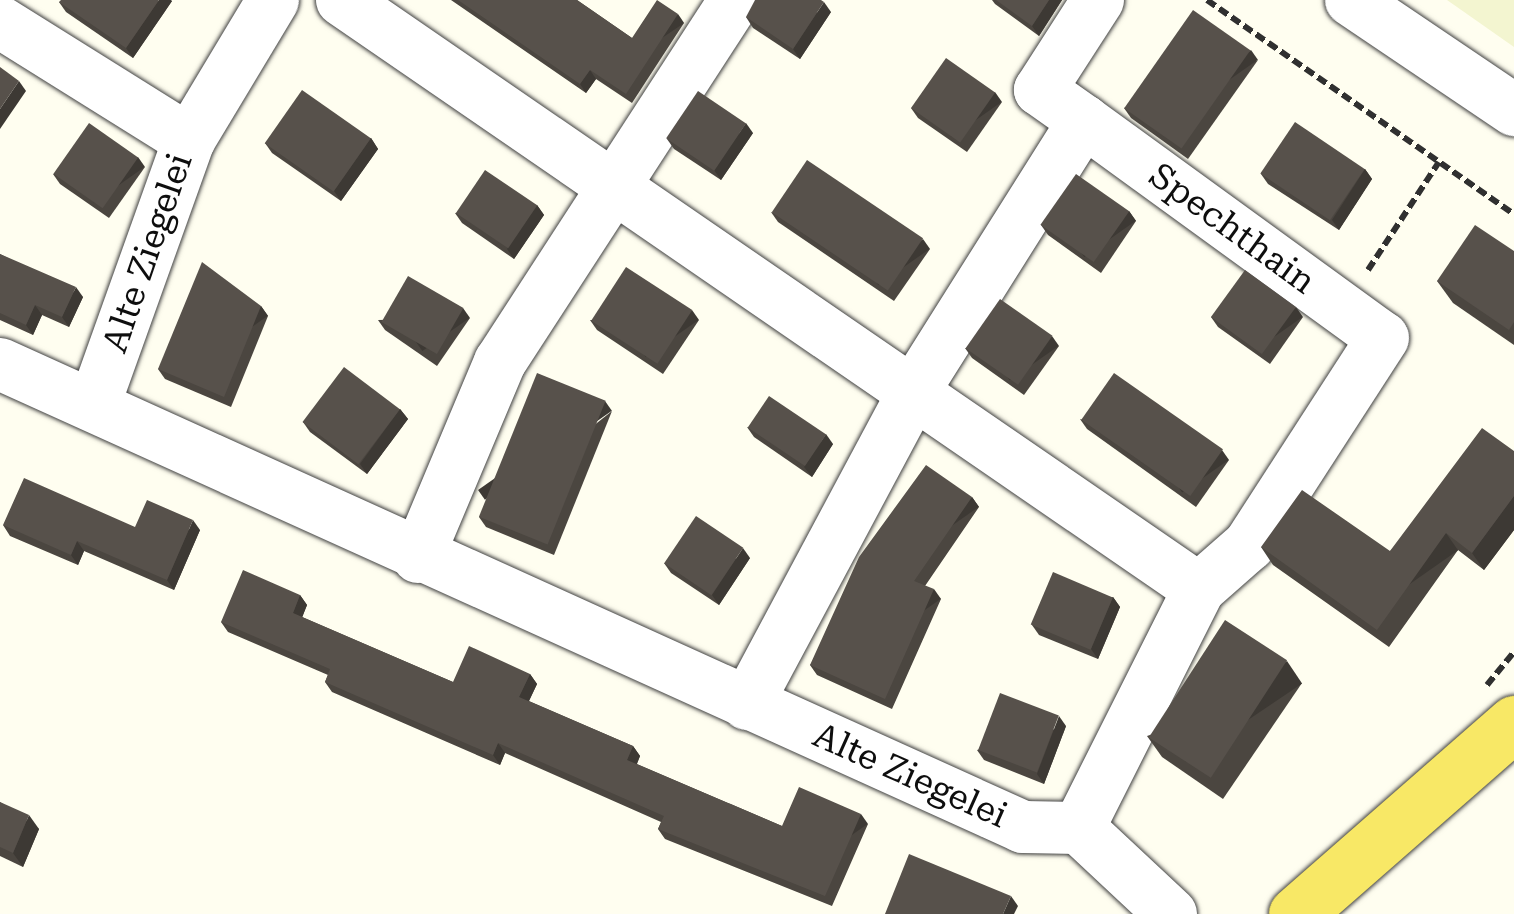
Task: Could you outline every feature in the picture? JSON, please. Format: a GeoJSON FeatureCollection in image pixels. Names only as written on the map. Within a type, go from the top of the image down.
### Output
{"type":"FeatureCollection","features":[{"type":"Feature","properties":{"kind":"main road"},"geometry":{"type":"LineString","coordinates":[[1296,914],[1514,723]]}},
{"type":"Feature","properties":{"kind":"street"},"geometry":{"type":"LineString","coordinates":[[189,140],[272,0]]}},
{"type":"Feature","properties":{"kind":"street"},"geometry":{"type":"LineString","coordinates":[[342,0],[915,389],[1198,589]]}},
{"type":"Feature","properties":{"kind":"street"},"geometry":{"type":"LineString","coordinates":[[418,557],[500,362],[735,0]]}},
{"type":"Feature","properties":{"kind":"street","name":"Spechthain"},"geometry":{"type":"LineString","coordinates":[[1079,828],[1198,589],[1248,546],[1383,338],[1040,90],[1098,0]]}},
{"type":"Feature","properties":{"kind":"street"},"geometry":{"type":"LineString","coordinates":[[1351,0],[1514,110]]}},
{"type":"Feature","properties":{"kind":"street","name":"Alte Ziegelei"},"geometry":{"type":"LineString","coordinates":[[0,22],[189,140],[94,406]]}},
{"type":"Feature","properties":{"kind":"street"},"geometry":{"type":"LineString","coordinates":[[746,704],[915,389],[1084,121]]}},
{"type":"Feature","properties":{"kind":"street","name":"Alte Ziegelei"},"geometry":{"type":"LineString","coordinates":[[0,364],[418,557],[1024,826],[1079,828]]}},
{"type":"Feature","properties":{"kind":"street"},"geometry":{"type":"LineString","coordinates":[[1079,828],[1172,914]]}},
{"type":"Feature","properties":{"kind":"path"},"geometry":{"type":"LineString","coordinates":[[1206,0],[1514,214]]}},
{"type":"Feature","properties":{"kind":"path"},"geometry":{"type":"LineString","coordinates":[[1343,309],[1440,162]]}},
{"type":"Feature","properties":{"kind":"green space"},"geometry":{"type":"Polygon","coordinates":[[[1447,0],[1514,0],[1514,47],[1447,0]]]}},
{"type":"Feature","properties":{"kind":"building"},"geometry":{"type":"Polygon","coordinates":[[[61,0],[159,0],[126,48],[61,0]]]}},
{"type":"Feature","properties":{"kind":"building"},"geometry":{"type":"Polygon","coordinates":[[[458,0],[577,0],[632,38],[657,0],[678,14],[626,94],[590,70],[580,84],[458,0]]]}},
{"type":"Feature","properties":{"kind":"building"},"geometry":{"type":"Polygon","coordinates":[[[755,0],[824,2],[793,49],[746,17],[755,0]]]}},
{"type":"Feature","properties":{"kind":"building"},"geometry":{"type":"Polygon","coordinates":[[[996,0],[1049,0],[1032,26],[996,0]]]}},
{"type":"Feature","properties":{"kind":"building"},"geometry":{"type":"Polygon","coordinates":[[[1193,10],[1250,50],[1182,148],[1124,108],[1193,10]]]}},
{"type":"Feature","properties":{"kind":"building"},"geometry":{"type":"Polygon","coordinates":[[[946,58],[995,92],[960,142],[911,108],[946,58]]]}},
{"type":"Feature","properties":{"kind":"building"},"geometry":{"type":"Polygon","coordinates":[[[0,67],[19,81],[0,109],[0,67]]]}},
{"type":"Feature","properties":{"kind":"building"},"geometry":{"type":"Polygon","coordinates":[[[302,90],[371,138],[334,191],[265,143],[302,90]]]}},
{"type":"Feature","properties":{"kind":"building"},"geometry":{"type":"Polygon","coordinates":[[[698,91],[746,123],[714,171],[666,138],[698,91]]]}},
{"type":"Feature","properties":{"kind":"building"},"geometry":{"type":"Polygon","coordinates":[[[1295,122],[1365,169],[1330,220],[1260,173],[1295,122]]]}},
{"type":"Feature","properties":{"kind":"building"},"geometry":{"type":"Polygon","coordinates":[[[89,123],[138,157],[103,208],[53,174],[89,123]]]}},
{"type":"Feature","properties":{"kind":"building"},"geometry":{"type":"Polygon","coordinates":[[[807,160],[923,238],[888,291],[772,212],[807,160]]]}},
{"type":"Feature","properties":{"kind":"building"},"geometry":{"type":"Polygon","coordinates":[[[485,170],[537,205],[508,248],[456,213],[485,170]]]}},
{"type":"Feature","properties":{"kind":"building"},"geometry":{"type":"Polygon","coordinates":[[[1076,174],[1129,211],[1094,262],[1040,225],[1076,174]]]}},
{"type":"Feature","properties":{"kind":"building"},"geometry":{"type":"Polygon","coordinates":[[[1475,225],[1514,251],[1514,322],[1509,330],[1437,281],[1475,225]]]}},
{"type":"Feature","properties":{"kind":"building"},"geometry":{"type":"Polygon","coordinates":[[[0,254],[76,287],[62,317],[35,305],[26,325],[0,313],[0,254]]]}},
{"type":"Feature","properties":{"kind":"building"},"geometry":{"type":"Polygon","coordinates":[[[202,262],[261,306],[224,397],[158,369],[202,262]]]}},
{"type":"Feature","properties":{"kind":"building"},"geometry":{"type":"Polygon","coordinates":[[[626,267],[692,310],[657,364],[591,321],[626,267]]]}},
{"type":"Feature","properties":{"kind":"building"},"geometry":{"type":"Polygon","coordinates":[[[1245,270],[1296,307],[1262,354],[1211,317],[1245,270]]]}},
{"type":"Feature","properties":{"kind":"building"},"geometry":{"type":"Polygon","coordinates":[[[408,276],[463,308],[437,354],[382,322],[408,276]]]}},
{"type":"Feature","properties":{"kind":"building"},"geometry":{"type":"Polygon","coordinates":[[[1000,299],[1052,336],[1018,385],[966,348],[1000,299]]]}},
{"type":"Feature","properties":{"kind":"building"},"geometry":{"type":"Polygon","coordinates":[[[344,367],[400,409],[358,464],[302,422],[344,367]]]}},
{"type":"Feature","properties":{"kind":"building"},"geometry":{"type":"Polygon","coordinates":[[[537,373],[606,401],[548,544],[479,517],[537,373]]]}},
{"type":"Feature","properties":{"kind":"building"},"geometry":{"type":"Polygon","coordinates":[[[1114,373],[1223,449],[1190,496],[1081,420],[1114,373]]]}},
{"type":"Feature","properties":{"kind":"building"},"geometry":{"type":"Polygon","coordinates":[[[769,396],[826,435],[805,466],[748,428],[769,396]]]}},
{"type":"Feature","properties":{"kind":"building"},"geometry":{"type":"Polygon","coordinates":[[[1482,428],[1514,451],[1514,496],[1472,553],[1446,533],[1377,630],[1261,547],[1302,490],[1390,551],[1482,428]]]}},
{"type":"Feature","properties":{"kind":"building"},"geometry":{"type":"Polygon","coordinates":[[[926,465],[972,497],[914,581],[934,589],[885,699],[810,665],[859,557],[926,465]]]}},
{"type":"Feature","properties":{"kind":"building"},"geometry":{"type":"Polygon","coordinates":[[[24,478],[135,527],[147,500],[193,520],[167,580],[77,541],[71,555],[3,525],[24,478]]]}},
{"type":"Feature","properties":{"kind":"building"},"geometry":{"type":"Polygon","coordinates":[[[696,516],[743,548],[711,595],[664,563],[696,516]]]}},
{"type":"Feature","properties":{"kind":"building"},"geometry":{"type":"Polygon","coordinates":[[[243,570],[300,595],[293,613],[453,682],[469,646],[530,674],[519,697],[633,746],[627,760],[782,826],[799,787],[861,814],[825,896],[658,829],[664,816],[498,743],[493,755],[325,682],[330,669],[221,622],[243,570]]]}},
{"type":"Feature","properties":{"kind":"building"},"geometry":{"type":"Polygon","coordinates":[[[1053,572],[1113,597],[1091,650],[1031,624],[1053,572]]]}},
{"type":"Feature","properties":{"kind":"building"},"geometry":{"type":"Polygon","coordinates":[[[1225,620],[1287,660],[1211,778],[1149,737],[1225,620]]]}},
{"type":"Feature","properties":{"kind":"building"},"geometry":{"type":"Polygon","coordinates":[[[1000,693],[1059,716],[1037,773],[978,750],[1000,693]]]}},
{"type":"Feature","properties":{"kind":"building"},"geometry":{"type":"Polygon","coordinates":[[[0,802],[29,815],[13,853],[0,847],[0,802]]]}},
{"type":"Feature","properties":{"kind":"building"},"geometry":{"type":"Polygon","coordinates":[[[909,854],[1011,896],[1003,914],[885,914],[909,854]]]}}]}
